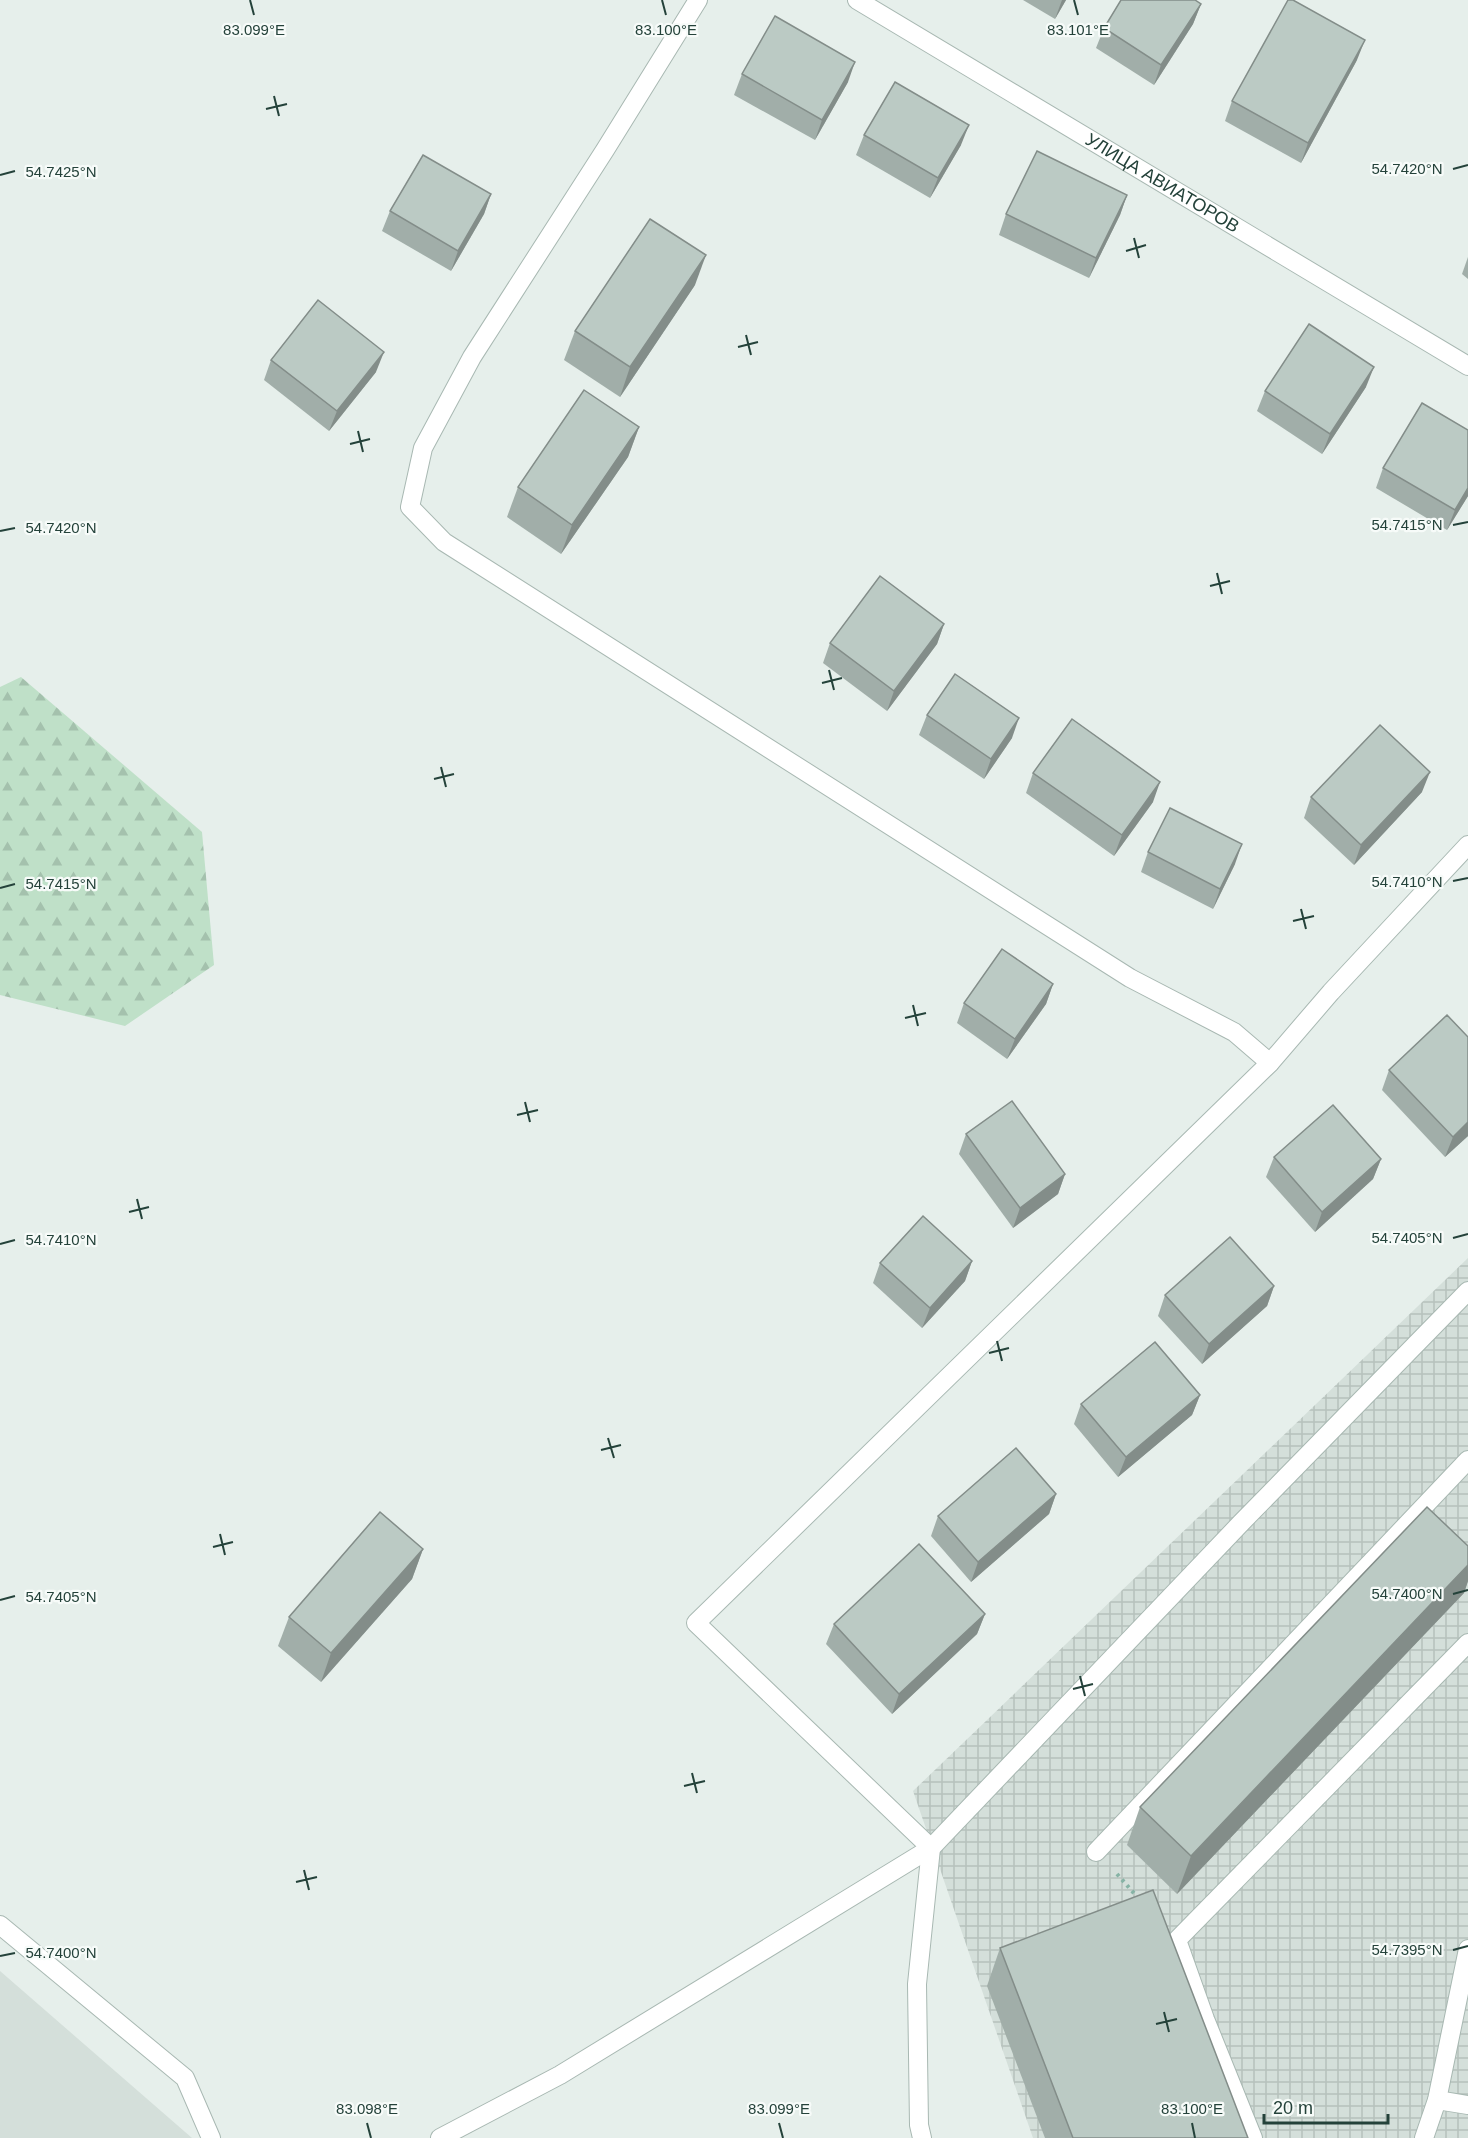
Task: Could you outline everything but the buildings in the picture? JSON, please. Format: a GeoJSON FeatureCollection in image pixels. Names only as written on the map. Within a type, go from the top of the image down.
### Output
{"type":"FeatureCollection","features":[{"type":"Feature","properties":{"kind":"street"},"geometry":{"type":"LineString","coordinates":[[698,0],[472,357],[423,448],[410,507],[444,542],[1120,971],[1234,1032],[1270,1063]]}},
{"type":"Feature","properties":{"kind":"street","name":"УЛИЦА АВИАТОРОВ"},"geometry":{"type":"LineString","coordinates":[[857,0],[1468,366]]}},
{"type":"Feature","properties":{"kind":"street"},"geometry":{"type":"LineString","coordinates":[[931,1848],[696,1623],[1270,1063],[1331,992],[1468,845]]}},
{"type":"Feature","properties":{"kind":"street"},"geometry":{"type":"LineString","coordinates":[[440,2138],[560,2075],[931,1848],[1241,1523],[1468,1291]]}},
{"type":"Feature","properties":{"kind":"street"},"geometry":{"type":"LineString","coordinates":[[1096,1852],[1468,1460]]}},
{"type":"Feature","properties":{"kind":"street"},"geometry":{"type":"LineString","coordinates":[[1253,2138],[1205,2019],[1177,1940],[1468,1643]]}},
{"type":"Feature","properties":{"kind":"street"},"geometry":{"type":"LineString","coordinates":[[922,2138],[919,2125],[917,1984],[931,1848]]}},
{"type":"Feature","properties":{"kind":"street"},"geometry":{"type":"LineString","coordinates":[[0,1925],[184,2078],[211,2138]]}},
{"type":"Feature","properties":{"kind":"street"},"geometry":{"type":"LineString","coordinates":[[1425,2138],[1437,2100],[1468,1949]]}},
{"type":"Feature","properties":{"kind":"street"},"geometry":{"type":"LineString","coordinates":[[1437,2100],[1468,2105]]}},
{"type":"Feature","properties":{"kind":"path"},"geometry":{"type":"LineString","coordinates":[[1096,1852],[1177,1940]]}},
{"type":"Feature","properties":{"kind":"shaded area"},"geometry":{"type":"Polygon","coordinates":[[[1468,1258],[1468,2138],[1033,2138],[913,1791],[1468,1258]]]}},
{"type":"Feature","properties":{"kind":"shaded area"},"geometry":{"type":"Polygon","coordinates":[[[0,1971],[192,2138],[0,2138],[0,1971]]]}},
{"type":"Feature","properties":{"kind":"green space"},"geometry":{"type":"Polygon","coordinates":[[[21,677],[202,832],[214,965],[125,1026],[0,995],[0,687],[21,677]]]}}]}
